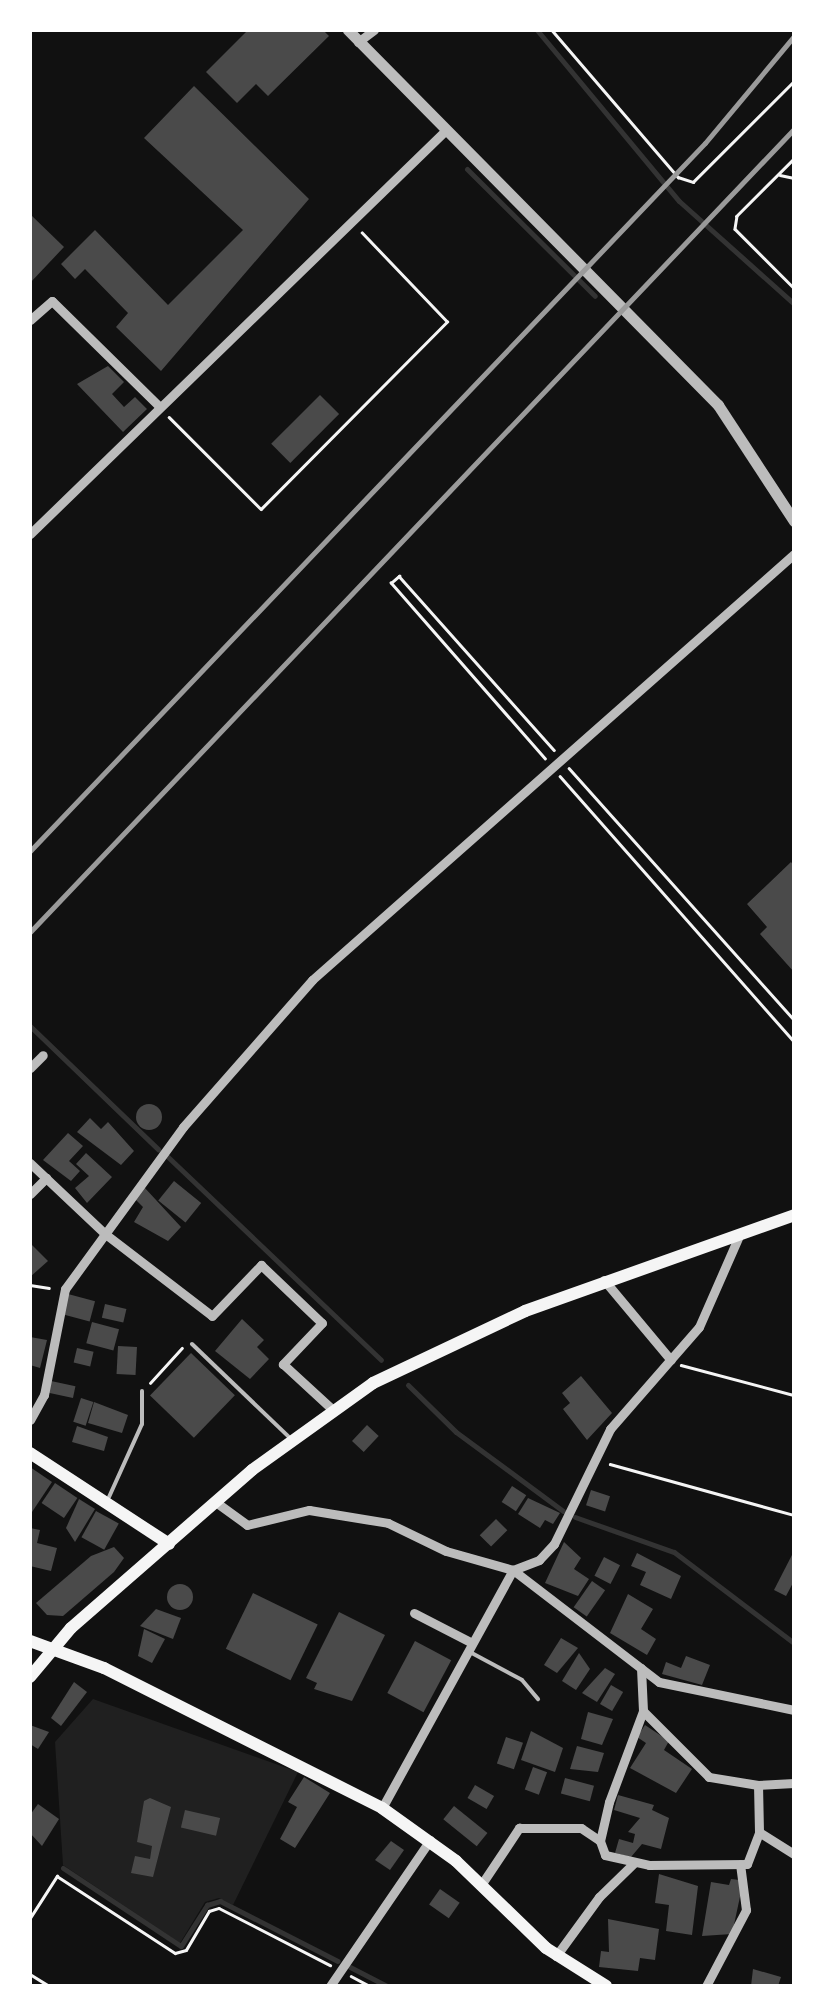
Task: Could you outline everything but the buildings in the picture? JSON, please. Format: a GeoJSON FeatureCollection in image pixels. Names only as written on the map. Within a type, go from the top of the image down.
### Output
{"type":"FeatureCollection","features":[{"type":"Feature","properties":{"kind":"main road"},"geometry":{"type":"LineString","coordinates":[[30,1677],[52,1648],[169,1544],[291,1438],[332,1410],[458,1340],[604,1280],[738,1238],[794,1215]]}},
{"type":"Feature","properties":{"kind":"main road"},"geometry":{"type":"LineString","coordinates":[[30,1453],[169,1544]]}},
{"type":"Feature","properties":{"kind":"main road"},"geometry":{"type":"LineString","coordinates":[[30,1640],[104,1668],[382,1808],[430,1840],[556,1956],[606,1986]]}},
{"type":"Feature","properties":{"kind":"street"},"geometry":{"type":"LineString","coordinates":[[348,30],[718,405],[794,520]]}},
{"type":"Feature","properties":{"kind":"street"},"geometry":{"type":"LineString","coordinates":[[358,42],[374,30]]}},
{"type":"Feature","properties":{"kind":"street"},"geometry":{"type":"LineString","coordinates":[[30,534],[444,131]]}},
{"type":"Feature","properties":{"kind":"street"},"geometry":{"type":"LineString","coordinates":[[30,320],[52,301],[158,406]]}},
{"type":"Feature","properties":{"kind":"street"},"geometry":{"type":"LineString","coordinates":[[30,1420],[44,1395],[66,1288],[183,1127],[312,980],[794,554]]}},
{"type":"Feature","properties":{"kind":"street"},"geometry":{"type":"LineString","coordinates":[[30,1068],[43,1055]]}},
{"type":"Feature","properties":{"kind":"street"},"geometry":{"type":"LineString","coordinates":[[30,1163],[104,1233],[212,1316],[262,1266],[322,1323],[283,1364],[332,1410]]}},
{"type":"Feature","properties":{"kind":"street"},"geometry":{"type":"LineString","coordinates":[[30,1194],[46,1178]]}},
{"type":"Feature","properties":{"kind":"street"},"geometry":{"type":"LineString","coordinates":[[382,1808],[513,1570],[539,1560],[554,1544],[610,1428],[699,1327],[738,1238]]}},
{"type":"Feature","properties":{"kind":"street"},"geometry":{"type":"LineString","coordinates":[[604,1280],[671,1360]]}},
{"type":"Feature","properties":{"kind":"street"},"geometry":{"type":"LineString","coordinates":[[217,1502],[247,1525],[308,1510],[366,1517],[446,1551],[513,1570],[659,1682],[794,1710]]}},
{"type":"Feature","properties":{"kind":"street"},"geometry":{"type":"LineString","coordinates":[[414,1613],[470,1647]]}},
{"type":"Feature","properties":{"kind":"street"},"geometry":{"type":"LineString","coordinates":[[600,1841],[643,1711],[641,1668]]}},
{"type":"Feature","properties":{"kind":"street"},"geometry":{"type":"LineString","coordinates":[[643,1711],[709,1778],[758,1785],[794,1783]]}},
{"type":"Feature","properties":{"kind":"street"},"geometry":{"type":"LineString","coordinates":[[481,1885],[520,1828],[581,1828],[600,1841],[605,1854],[634,1863],[747,1864],[759,1832],[758,1785]]}},
{"type":"Feature","properties":{"kind":"street"},"geometry":{"type":"LineString","coordinates":[[759,1832],[794,1854]]}},
{"type":"Feature","properties":{"kind":"street"},"geometry":{"type":"LineString","coordinates":[[330,1986],[430,1840]]}},
{"type":"Feature","properties":{"kind":"street"},"geometry":{"type":"LineString","coordinates":[[556,1956],[599,1897],[634,1863]]}},
{"type":"Feature","properties":{"kind":"street"},"geometry":{"type":"LineString","coordinates":[[706,1986],[746,1910],[740,1864]]}},
{"type":"Feature","properties":{"kind":"lane"},"geometry":{"type":"LineString","coordinates":[[192,1344],[291,1438]]}},
{"type":"Feature","properties":{"kind":"lane"},"geometry":{"type":"LineString","coordinates":[[108,1497],[142,1424],[142,1391]]}},
{"type":"Feature","properties":{"kind":"lane"},"geometry":{"type":"LineString","coordinates":[[470,1647],[522,1680],[538,1699]]}},
{"type":"Feature","properties":{"kind":"path"},"geometry":{"type":"LineString","coordinates":[[552,30],[678,176],[693,182],[794,80]]}},
{"type":"Feature","properties":{"kind":"path"},"geometry":{"type":"LineString","coordinates":[[794,158],[737,216],[735,229],[794,288]]}},
{"type":"Feature","properties":{"kind":"path"},"geometry":{"type":"LineString","coordinates":[[778,175],[794,178]]}},
{"type":"Feature","properties":{"kind":"path"},"geometry":{"type":"LineString","coordinates":[[158,406],[261,510],[447,322],[351,222]]}},
{"type":"Feature","properties":{"kind":"path"},"geometry":{"type":"LineString","coordinates":[[794,1020],[398,576],[391,583],[794,1041]]}},
{"type":"Feature","properties":{"kind":"path"},"geometry":{"type":"LineString","coordinates":[[30,1286],[66,1288]]}},
{"type":"Feature","properties":{"kind":"path"},"geometry":{"type":"LineString","coordinates":[[142,1391],[192,1344]]}},
{"type":"Feature","properties":{"kind":"path"},"geometry":{"type":"LineString","coordinates":[[671,1360],[704,1376],[794,1396]]}},
{"type":"Feature","properties":{"kind":"path"},"geometry":{"type":"LineString","coordinates":[[594,1459],[794,1515]]}},
{"type":"Feature","properties":{"kind":"path"},"geometry":{"type":"LineString","coordinates":[[30,1918],[57,1876],[175,1953],[186,1950],[209,1910],[220,1908],[370,1986]]}},
{"type":"Feature","properties":{"kind":"path"},"geometry":{"type":"LineString","coordinates":[[30,1974],[49,1986]]}},
{"type":"Feature","properties":{"kind":"shaded area"},"geometry":{"type":"Polygon","coordinates":[[[93,1699],[298,1772],[233,1905],[219,1898],[205,1902],[180,1943],[63,1865],[55,1742],[93,1699]]]}},
{"type":"Feature","properties":{"kind":"waterway"},"geometry":{"type":"LineString","coordinates":[[537,30],[679,201],[794,304]]}},
{"type":"Feature","properties":{"kind":"waterway"},"geometry":{"type":"LineString","coordinates":[[467,169],[595,296]]}},
{"type":"Feature","properties":{"kind":"waterway"},"geometry":{"type":"LineString","coordinates":[[30,1026],[158,1149]]}},
{"type":"Feature","properties":{"kind":"waterway"},"geometry":{"type":"LineString","coordinates":[[168,1157],[381,1360]]}},
{"type":"Feature","properties":{"kind":"waterway"},"geometry":{"type":"LineString","coordinates":[[408,1385],[456,1432],[563,1511]]}},
{"type":"Feature","properties":{"kind":"waterway"},"geometry":{"type":"LineString","coordinates":[[575,1517],[674,1552],[794,1643]]}},
{"type":"Feature","properties":{"kind":"waterway"},"geometry":{"type":"LineString","coordinates":[[63,1868],[181,1946],[207,1905],[220,1901],[338,1961]]}},
{"type":"Feature","properties":{"kind":"waterway"},"geometry":{"type":"LineString","coordinates":[[350,1967],[387,1986]]}},
{"type":"Feature","properties":{"kind":"railway"},"geometry":{"type":"LineString","coordinates":[[30,851],[705,143],[794,36]]}},
{"type":"Feature","properties":{"kind":"railway"},"geometry":{"type":"LineString","coordinates":[[30,932],[794,129]]}}]}
